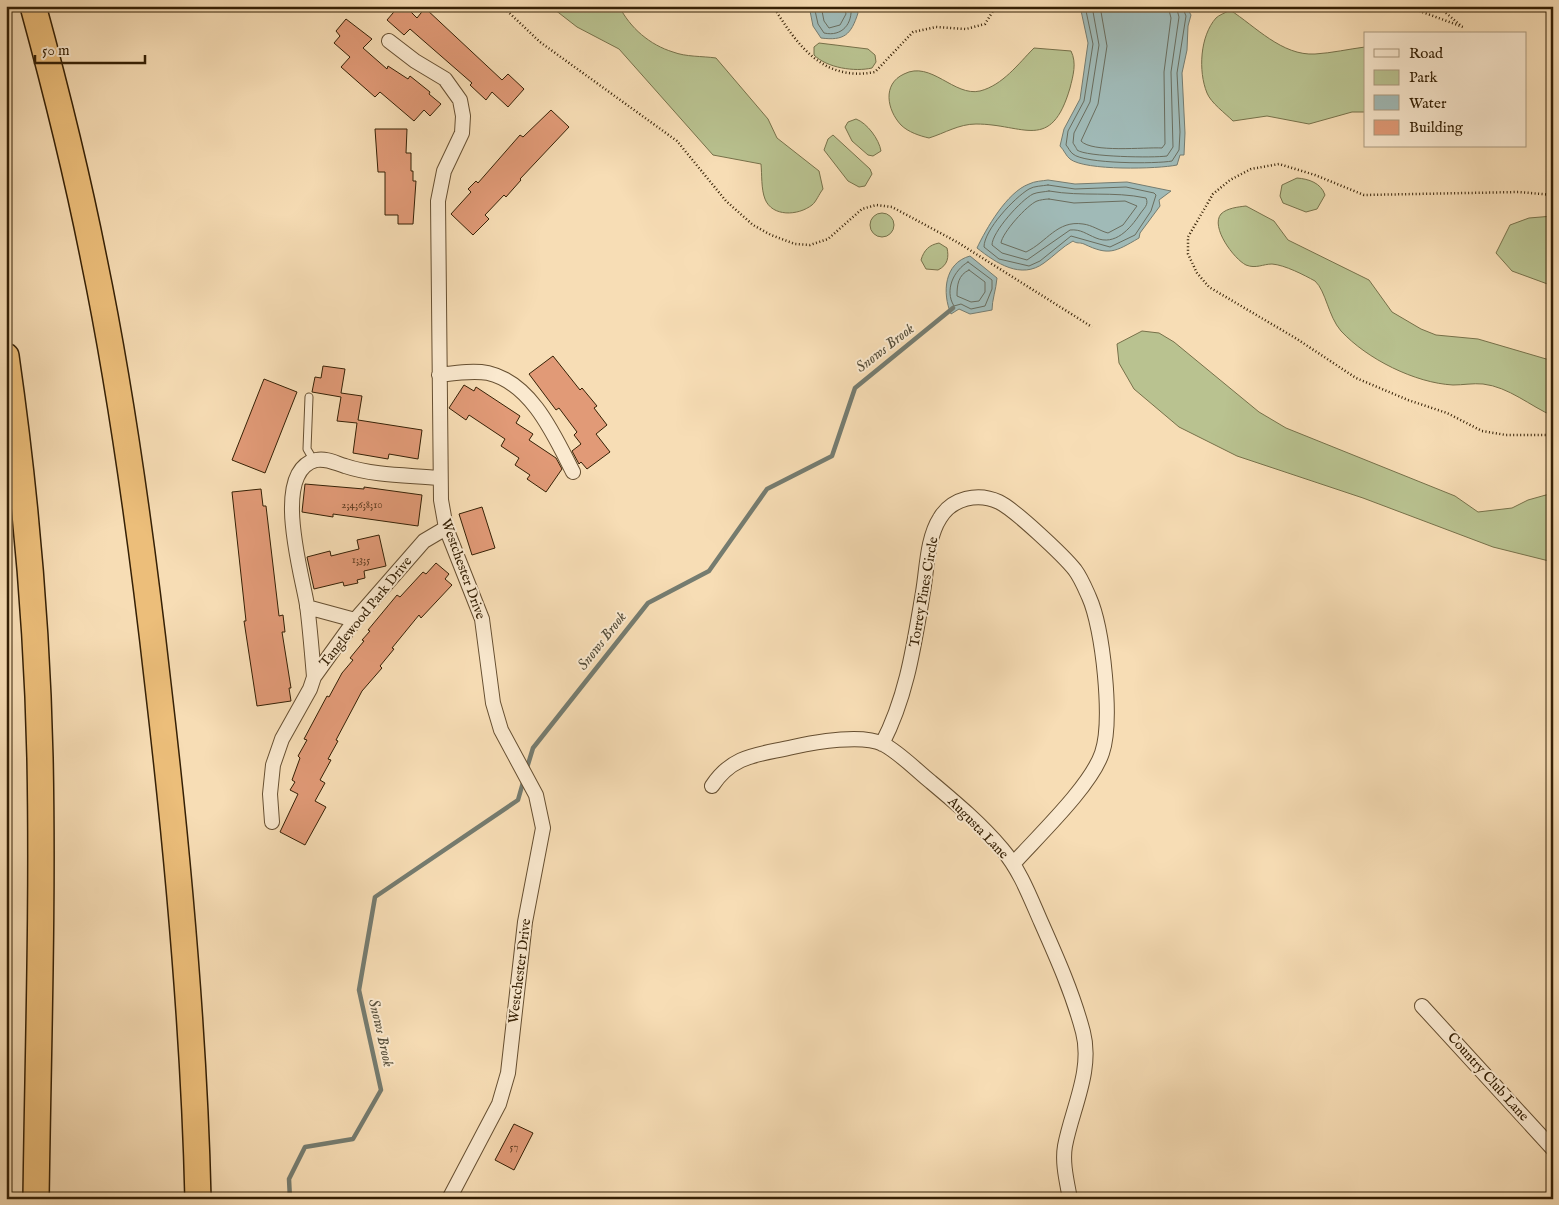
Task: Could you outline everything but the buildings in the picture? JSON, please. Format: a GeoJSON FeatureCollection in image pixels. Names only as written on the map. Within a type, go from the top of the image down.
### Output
{"type":"FeatureCollection","features":[{"type":"Feature","properties":{"kind":"highway"},"geometry":{"type":"LineString","coordinates":[[33,6],[56,92],[95,261],[124,433],[149,609],[169,779],[186,953],[196,1127],[198,1199]]}},
{"type":"Feature","properties":{"kind":"highway"},"geometry":{"type":"LineString","coordinates":[[6,356],[17,428],[28,546],[36,653],[40,757],[41,857],[36,1199]]}},
{"type":"Feature","properties":{"kind":"street","name":"Westchester Drive"},"geometry":{"type":"LineString","coordinates":[[389,41],[415,61],[445,79],[460,100],[464,116],[462,133],[444,171],[438,201],[441,500],[446,528],[471,586],[482,619],[493,703],[500,730],[530,782],[540,806],[543,828],[542,844],[525,922],[508,1073],[500,1104],[449,1199]]}},
{"type":"Feature","properties":{"kind":"street"},"geometry":{"type":"LineString","coordinates":[[439,375],[472,372],[488,373],[513,385],[524,394],[554,435],[573,472]]}},
{"type":"Feature","properties":{"kind":"street"},"geometry":{"type":"LineString","coordinates":[[314,677],[307,607],[292,519],[292,496],[298,476],[304,466],[314,460],[324,459],[355,469],[440,478]]}},
{"type":"Feature","properties":{"kind":"street","name":"Torrey Pines Circle"},"geometry":{"type":"LineString","coordinates":[[882,744],[901,701],[912,657],[930,550],[939,519],[953,504],[962,500],[985,498],[1000,502],[1066,560],[1083,584],[1090,599],[1099,633],[1106,697],[1106,733],[1096,768],[1081,788],[1013,864]]}},
{"type":"Feature","properties":{"kind":"street","name":"Tanglewood Park Drive"},"geometry":{"type":"LineString","coordinates":[[272,822],[270,794],[273,765],[282,739],[310,689],[314,677],[355,620],[424,541],[446,528]]}},
{"type":"Feature","properties":{"kind":"street"},"geometry":{"type":"LineString","coordinates":[[307,607],[355,620]]}},
{"type":"Feature","properties":{"kind":"street","name":"Augusta Lane"},"geometry":{"type":"LineString","coordinates":[[712,786],[721,772],[730,764],[741,759],[816,742],[856,740],[882,744],[965,810],[1003,850],[1022,880],[1064,974],[1084,1035],[1084,1062],[1081,1088],[1064,1148],[1065,1175],[1070,1199]]}},
{"type":"Feature","properties":{"kind":"street","name":"Country Club Lane"},"geometry":{"type":"LineString","coordinates":[[1422,1006],[1553,1148]]}},
{"type":"Feature","properties":{"kind":"lane"},"geometry":{"type":"LineString","coordinates":[[309,397],[307,449],[314,460]]}},
{"type":"Feature","properties":{"kind":"path"},"geometry":{"type":"LineString","coordinates":[[502,6],[540,42],[677,141],[726,201],[753,225],[771,235],[796,244],[810,245],[828,239],[862,209],[876,205],[892,206],[957,242],[1092,327]]}},
{"type":"Feature","properties":{"kind":"path"},"geometry":{"type":"LineString","coordinates":[[773,6],[785,26],[813,59],[824,67],[844,72],[866,73],[874,72],[913,32],[936,27],[966,30],[985,24],[996,6]]}},
{"type":"Feature","properties":{"kind":"path"},"geometry":{"type":"LineString","coordinates":[[1406,6],[1463,27],[1438,6]]}},
{"type":"Feature","properties":{"kind":"path"},"geometry":{"type":"LineString","coordinates":[[1553,196],[1519,192],[1364,195],[1315,174],[1279,164],[1251,169],[1230,180],[1213,194],[1188,237],[1188,254],[1197,273],[1210,288],[1297,338],[1356,378],[1408,400],[1447,413],[1482,431],[1506,435],[1553,435]]}},
{"type":"Feature","properties":{"kind":"green space"},"geometry":{"type":"Polygon","coordinates":[[[550,6],[619,6],[641,35],[656,45],[678,54],[716,58],[768,119],[777,138],[819,171],[823,189],[815,202],[806,209],[793,213],[779,212],[773,209],[765,199],[762,186],[761,164],[713,155],[619,49],[577,27],[550,6]]]}},
{"type":"Feature","properties":{"kind":"green space"},"geometry":{"type":"Polygon","coordinates":[[[1230,10],[1280,45],[1303,53],[1328,53],[1364,47],[1364,112],[1352,112],[1309,124],[1267,116],[1233,121],[1209,97],[1202,75],[1204,44],[1211,25],[1217,17],[1230,10]]]}},
{"type":"Feature","properties":{"kind":"green space"},"geometry":{"type":"Polygon","coordinates":[[[819,43],[868,49],[875,55],[876,62],[872,68],[865,69],[834,66],[814,55],[814,47],[819,43]]]}},
{"type":"Feature","properties":{"kind":"green space"},"geometry":{"type":"Polygon","coordinates":[[[1034,48],[1071,51],[1074,60],[1070,88],[1062,108],[1054,121],[1045,128],[1022,130],[993,125],[970,124],[929,138],[914,133],[901,125],[892,112],[889,98],[892,84],[904,74],[914,71],[924,72],[961,89],[980,91],[1003,79],[1034,48]]]}},
{"type":"Feature","properties":{"kind":"green space"},"geometry":{"type":"Polygon","coordinates":[[[856,119],[872,132],[878,142],[881,151],[873,156],[868,155],[852,141],[845,127],[848,122],[856,119]]]}},
{"type":"Feature","properties":{"kind":"green space"},"geometry":{"type":"Polygon","coordinates":[[[833,135],[870,169],[872,174],[865,186],[859,187],[848,181],[824,150],[828,139],[833,135]]]}},
{"type":"Feature","properties":{"kind":"green space"},"geometry":{"type":"Polygon","coordinates":[[[1297,178],[1314,182],[1321,187],[1325,195],[1317,209],[1306,212],[1283,203],[1280,196],[1282,185],[1297,178]]]}},
{"type":"Feature","properties":{"kind":"green space"},"geometry":{"type":"Polygon","coordinates":[[[1246,206],[1274,221],[1288,240],[1369,280],[1392,312],[1421,329],[1436,335],[1478,339],[1553,361],[1553,416],[1502,389],[1483,384],[1453,385],[1423,380],[1392,368],[1364,351],[1341,331],[1333,318],[1319,285],[1315,281],[1283,266],[1269,264],[1253,267],[1246,265],[1230,250],[1221,234],[1218,220],[1226,210],[1246,206]]]}},
{"type":"Feature","properties":{"kind":"green space"},"geometry":{"type":"Polygon","coordinates":[[[882,213],[887,214],[893,220],[893,230],[887,236],[882,237],[877,236],[871,230],[870,225],[871,220],[877,214],[882,213]]]}},
{"type":"Feature","properties":{"kind":"green space"},"geometry":{"type":"Polygon","coordinates":[[[1553,216],[1553,286],[1512,271],[1496,253],[1510,225],[1529,218],[1553,216]]]}},
{"type":"Feature","properties":{"kind":"green space"},"geometry":{"type":"Polygon","coordinates":[[[939,243],[947,248],[948,258],[946,263],[938,270],[926,269],[921,260],[924,253],[927,248],[939,243]]]}},
{"type":"Feature","properties":{"kind":"green space"},"geometry":{"type":"Polygon","coordinates":[[[1142,331],[1159,333],[1174,342],[1259,412],[1286,428],[1455,496],[1478,512],[1512,508],[1528,500],[1553,493],[1553,562],[1493,547],[1363,498],[1237,456],[1179,427],[1134,389],[1119,363],[1117,344],[1142,331]]]}},
{"type":"Feature","properties":{"kind":"water"},"geometry":{"type":"Polygon","coordinates":[[[809,6],[855,6],[858,13],[846,35],[829,39],[821,38],[813,26],[809,6]]]}},
{"type":"Feature","properties":{"kind":"water"},"geometry":{"type":"Polygon","coordinates":[[[1080,6],[1186,6],[1191,15],[1182,73],[1185,133],[1184,155],[1180,155],[1177,165],[1139,168],[1090,166],[1070,159],[1060,146],[1064,129],[1080,99],[1088,43],[1080,6]]]}},
{"type":"Feature","properties":{"kind":"water"},"geometry":{"type":"Polygon","coordinates":[[[1048,180],[1075,184],[1127,182],[1171,191],[1159,200],[1160,206],[1140,233],[1139,238],[1124,247],[1112,251],[1100,250],[1073,241],[1035,268],[1018,270],[1000,264],[977,248],[998,212],[1013,195],[1031,183],[1048,180]]]}},
{"type":"Feature","properties":{"kind":"water"},"geometry":{"type":"Polygon","coordinates":[[[970,256],[997,278],[992,310],[970,314],[959,309],[951,314],[948,306],[947,280],[955,265],[970,256]]]}},
{"type":"Feature","properties":{"kind":"waterway","name":"Snows Brook"},"geometry":{"type":"LineString","coordinates":[[526,771],[533,748],[648,603],[709,571],[767,489],[832,456],[855,388],[953,308]]}},
{"type":"Feature","properties":{"kind":"waterway","name":"Snows Brook"},"geometry":{"type":"LineString","coordinates":[[290,1199],[289,1179],[305,1147],[353,1139],[381,1090],[359,990],[375,897],[518,800],[524,779]]}}]}
